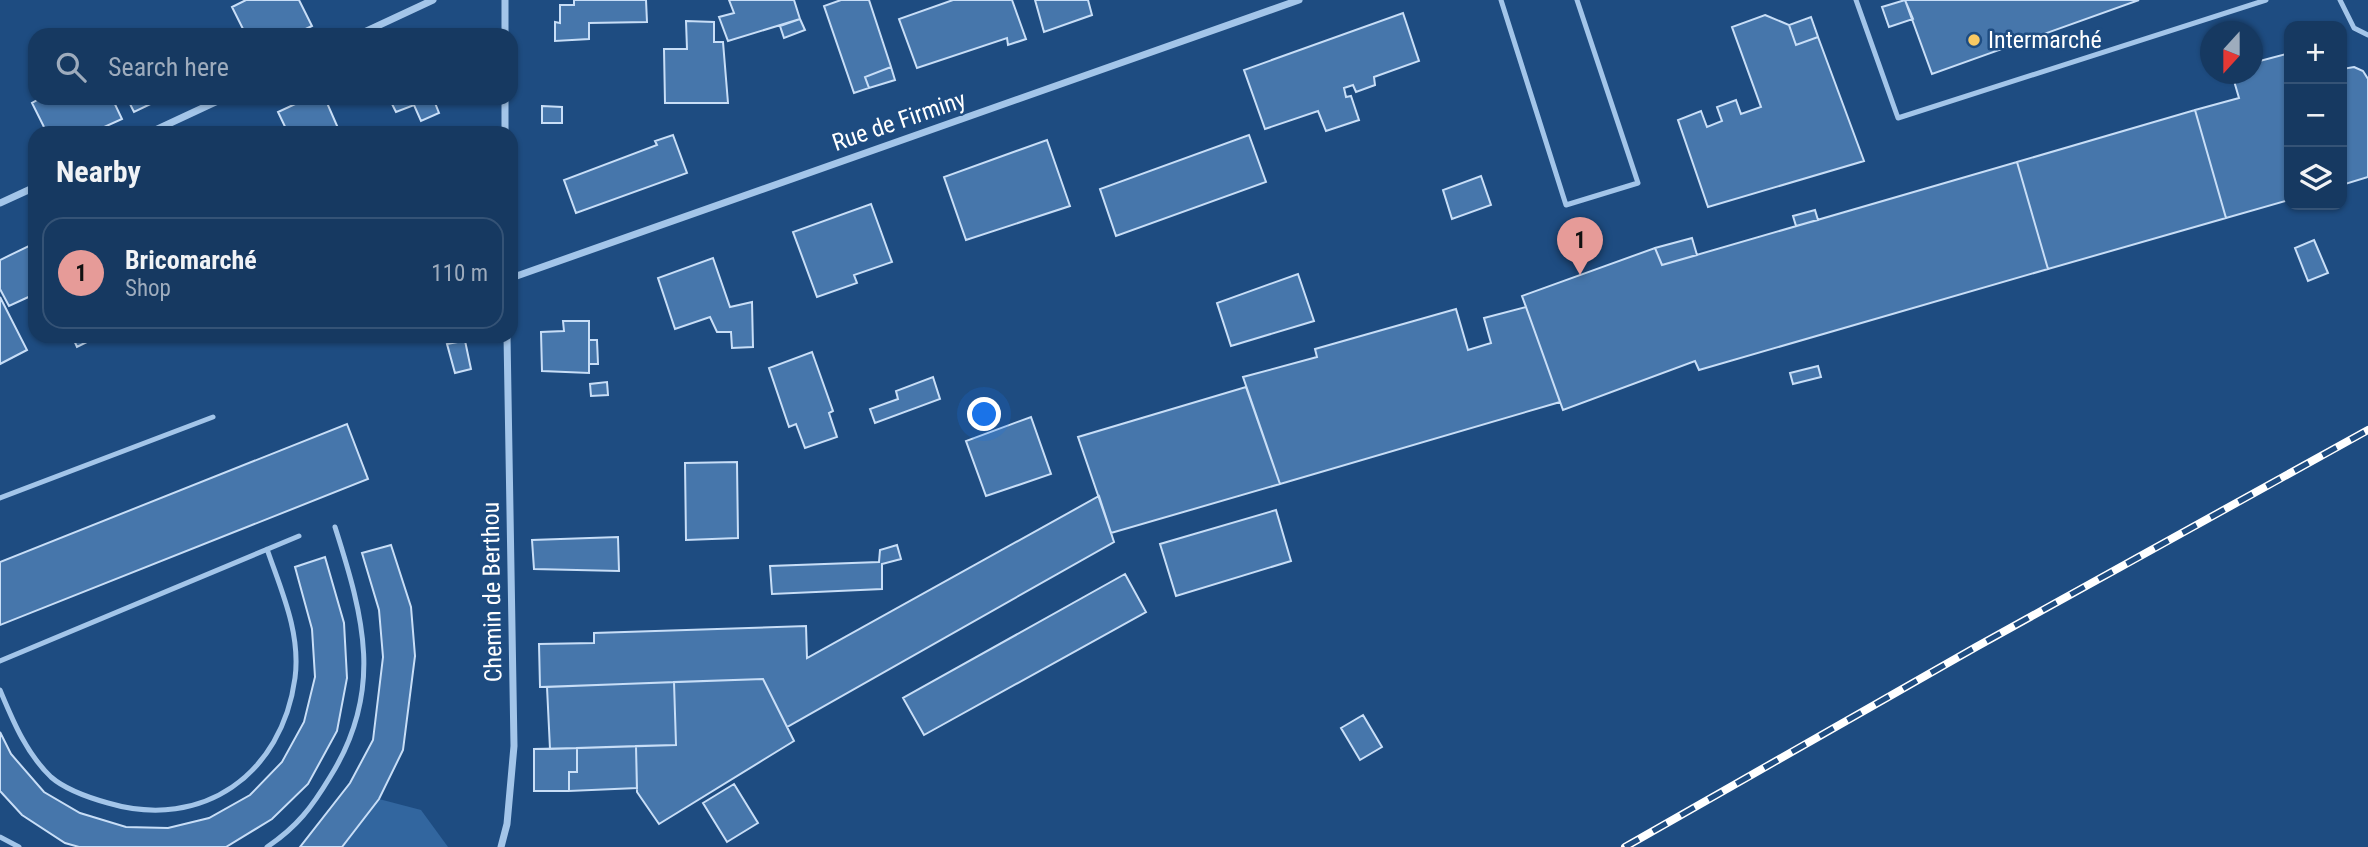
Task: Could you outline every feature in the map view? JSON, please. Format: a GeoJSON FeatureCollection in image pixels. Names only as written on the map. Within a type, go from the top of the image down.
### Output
{"type":"FeatureCollection","features":[{"type":"Feature","properties":{"kind":"street"},"geometry":{"type":"LineString","coordinates":[[373,28],[433,0]]}},
{"type":"Feature","properties":{"kind":"street"},"geometry":{"type":"LineString","coordinates":[[505,0],[505,28]]}},
{"type":"Feature","properties":{"kind":"street","name":"Rue de Firminy"},"geometry":{"type":"LineString","coordinates":[[518,276],[1299,0]]}},
{"type":"Feature","properties":{"kind":"street"},"geometry":{"type":"LineString","coordinates":[[164,126],[209,105]]}},
{"type":"Feature","properties":{"kind":"street"},"geometry":{"type":"LineString","coordinates":[[505,105],[505,126]]}},
{"type":"Feature","properties":{"kind":"street"},"geometry":{"type":"LineString","coordinates":[[0,203],[28,190]]}},
{"type":"Feature","properties":{"kind":"street","name":"Chemin de Berthou"},"geometry":{"type":"LineString","coordinates":[[501,847],[507,824],[514,746],[506,343]]}},
{"type":"Feature","properties":{"kind":"lane"},"geometry":{"type":"LineString","coordinates":[[1501,0],[1566,205],[1638,183],[1577,0]]}},
{"type":"Feature","properties":{"kind":"lane"},"geometry":{"type":"LineString","coordinates":[[1856,0],[1898,118],[2266,0]]}},
{"type":"Feature","properties":{"kind":"lane"},"geometry":{"type":"LineString","coordinates":[[2340,0],[2354,28],[2368,35]]}},
{"type":"Feature","properties":{"kind":"lane"},"geometry":{"type":"LineString","coordinates":[[0,498],[213,417]]}},
{"type":"Feature","properties":{"kind":"lane"},"geometry":{"type":"LineString","coordinates":[[267,847],[307,814],[338,766],[361,713],[365,654],[356,593],[335,527]]}},
{"type":"Feature","properties":{"kind":"lane"},"geometry":{"type":"LineString","coordinates":[[0,661],[299,536]]}},
{"type":"Feature","properties":{"kind":"lane"},"geometry":{"type":"LineString","coordinates":[[0,691],[21,740],[52,778],[88,797],[131,810],[170,811],[208,802],[244,779],[270,751],[287,713],[296,676],[294,628],[267,549]]}},
{"type":"Feature","properties":{"kind":"lane"},"geometry":{"type":"LineString","coordinates":[[1,840],[19,847]]}},
{"type":"Feature","properties":{"kind":"shaded area"},"geometry":{"type":"Polygon","coordinates":[[[379,799],[421,810],[448,847],[342,847],[379,799]]]}},
{"type":"Feature","properties":{"kind":"building"},"geometry":{"type":"Polygon","coordinates":[[[246,0],[299,0],[312,26],[242,28],[232,7],[246,0]]]}},
{"type":"Feature","properties":{"kind":"building"},"geometry":{"type":"Polygon","coordinates":[[[574,0],[646,0],[647,22],[589,23],[589,39],[555,41],[555,22],[560,23],[560,5],[574,5],[574,0]]]}},
{"type":"Feature","properties":{"kind":"building"},"geometry":{"type":"Polygon","coordinates":[[[729,0],[794,0],[800,19],[728,41],[719,17],[734,13],[729,0]]]}},
{"type":"Feature","properties":{"kind":"building"},"geometry":{"type":"Polygon","coordinates":[[[841,0],[869,0],[891,67],[865,77],[869,88],[854,93],[824,6],[841,0]]]}},
{"type":"Feature","properties":{"kind":"building"},"geometry":{"type":"Polygon","coordinates":[[[953,0],[1012,0],[1026,39],[1008,45],[1007,38],[917,68],[899,19],[953,0]]]}},
{"type":"Feature","properties":{"kind":"building"},"geometry":{"type":"Polygon","coordinates":[[[1035,0],[1088,0],[1092,15],[1044,32],[1035,0]]]}},
{"type":"Feature","properties":{"kind":"building"},"geometry":{"type":"Polygon","coordinates":[[[1905,0],[1913,19],[1889,27],[1882,7],[1905,0]]]}},
{"type":"Feature","properties":{"kind":"building","name":"Intermarché"},"geometry":{"type":"Polygon","coordinates":[[[1905,0],[2139,0],[1932,74],[1905,0]]]}},
{"type":"Feature","properties":{"kind":"building"},"geometry":{"type":"Polygon","coordinates":[[[1403,13],[1419,61],[1374,77],[1375,85],[1356,92],[1353,85],[1344,88],[1346,97],[1351,96],[1359,120],[1326,131],[1318,111],[1265,129],[1244,70],[1403,13]]]}},
{"type":"Feature","properties":{"kind":"building"},"geometry":{"type":"Polygon","coordinates":[[[1765,15],[1789,25],[1796,45],[1818,37],[1864,161],[1708,207],[1678,120],[1701,111],[1707,127],[1722,121],[1717,107],[1736,100],[1741,114],[1761,107],[1732,27],[1765,15]]]}},
{"type":"Feature","properties":{"kind":"building"},"geometry":{"type":"Polygon","coordinates":[[[1811,17],[1818,37],[1796,45],[1789,25],[1811,17]]]}},
{"type":"Feature","properties":{"kind":"building"},"geometry":{"type":"Polygon","coordinates":[[[800,19],[805,30],[784,38],[780,26],[800,19]]]}},
{"type":"Feature","properties":{"kind":"building"},"geometry":{"type":"Polygon","coordinates":[[[686,21],[714,22],[714,42],[723,42],[728,103],[665,103],[664,49],[687,49],[686,21]]]}},
{"type":"Feature","properties":{"kind":"building"},"geometry":{"type":"Polygon","coordinates":[[[2284,55],[2284,201],[2226,218],[2195,110],[2239,98],[2235,84],[2263,84],[2263,60],[2284,55]]]}},
{"type":"Feature","properties":{"kind":"building"},"geometry":{"type":"Polygon","coordinates":[[[891,67],[895,80],[869,88],[865,77],[891,67]]]}},
{"type":"Feature","properties":{"kind":"building"},"geometry":{"type":"Polygon","coordinates":[[[2354,67],[2363,71],[2368,79],[2368,177],[2347,183],[2347,84],[2347,68],[2354,67]]]}},
{"type":"Feature","properties":{"kind":"building"},"geometry":{"type":"Polygon","coordinates":[[[33,105],[115,105],[122,119],[106,126],[44,126],[33,105]]]}},
{"type":"Feature","properties":{"kind":"building"},"geometry":{"type":"Polygon","coordinates":[[[130,105],[148,105],[134,112],[130,105]]]}},
{"type":"Feature","properties":{"kind":"building"},"geometry":{"type":"Polygon","coordinates":[[[293,105],[328,105],[337,126],[285,126],[278,112],[293,105]]]}},
{"type":"Feature","properties":{"kind":"building"},"geometry":{"type":"Polygon","coordinates":[[[392,105],[414,105],[396,112],[392,105]]]}},
{"type":"Feature","properties":{"kind":"building"},"geometry":{"type":"Polygon","coordinates":[[[414,105],[436,105],[439,113],[421,121],[414,105]]]}},
{"type":"Feature","properties":{"kind":"building"},"geometry":{"type":"Polygon","coordinates":[[[542,106],[562,107],[562,123],[542,123],[542,106]]]}},
{"type":"Feature","properties":{"kind":"building"},"geometry":{"type":"Polygon","coordinates":[[[2195,110],[2226,218],[2048,269],[2017,162],[2195,110]]]}},
{"type":"Feature","properties":{"kind":"building"},"geometry":{"type":"Polygon","coordinates":[[[673,135],[687,173],[576,213],[564,180],[657,145],[655,141],[673,135]]]}},
{"type":"Feature","properties":{"kind":"building"},"geometry":{"type":"Polygon","coordinates":[[[1249,135],[1266,182],[1116,236],[1100,189],[1249,135]]]}},
{"type":"Feature","properties":{"kind":"building"},"geometry":{"type":"Polygon","coordinates":[[[1047,140],[1070,206],[966,240],[944,177],[1047,140]]]}},
{"type":"Feature","properties":{"kind":"building"},"geometry":{"type":"Polygon","coordinates":[[[2017,162],[2048,269],[1699,370],[1695,361],[1563,410],[1522,296],[1655,248],[1662,265],[2017,162]]]}},
{"type":"Feature","properties":{"kind":"building"},"geometry":{"type":"Polygon","coordinates":[[[1481,176],[1491,205],[1452,219],[1443,190],[1481,176]]]}},
{"type":"Feature","properties":{"kind":"building"},"geometry":{"type":"Polygon","coordinates":[[[871,204],[892,262],[854,275],[857,283],[817,297],[793,232],[871,204]]]}},
{"type":"Feature","properties":{"kind":"building"},"geometry":{"type":"Polygon","coordinates":[[[1815,210],[1818,220],[1796,226],[1793,216],[1815,210]]]}},
{"type":"Feature","properties":{"kind":"building"},"geometry":{"type":"Polygon","coordinates":[[[1692,238],[1697,255],[1662,265],[1655,248],[1692,238]]]}},
{"type":"Feature","properties":{"kind":"building"},"geometry":{"type":"Polygon","coordinates":[[[2314,240],[2328,273],[2308,281],[2295,248],[2314,240]]]}},
{"type":"Feature","properties":{"kind":"building"},"geometry":{"type":"Polygon","coordinates":[[[28,246],[28,297],[9,306],[0,289],[0,260],[28,246]]]}},
{"type":"Feature","properties":{"kind":"building"},"geometry":{"type":"Polygon","coordinates":[[[713,258],[730,307],[752,302],[753,347],[732,348],[731,332],[717,332],[710,317],[675,329],[658,278],[713,258]]]}},
{"type":"Feature","properties":{"kind":"building"},"geometry":{"type":"Polygon","coordinates":[[[1298,274],[1314,321],[1231,346],[1217,303],[1298,274]]]}},
{"type":"Feature","properties":{"kind":"building"},"geometry":{"type":"Polygon","coordinates":[[[0,297],[27,350],[0,364],[0,297]]]}},
{"type":"Feature","properties":{"kind":"building"},"geometry":{"type":"Polygon","coordinates":[[[1526,307],[1560,402],[1280,484],[1243,377],[1317,357],[1315,349],[1456,309],[1468,350],[1491,343],[1484,318],[1526,307]]]}},
{"type":"Feature","properties":{"kind":"building"},"geometry":{"type":"Polygon","coordinates":[[[563,321],[589,321],[589,373],[542,371],[541,332],[564,331],[563,321]]]}},
{"type":"Feature","properties":{"kind":"building"},"geometry":{"type":"Polygon","coordinates":[[[589,340],[597,340],[598,364],[589,364],[589,340]]]}},
{"type":"Feature","properties":{"kind":"building"},"geometry":{"type":"Polygon","coordinates":[[[465,343],[471,369],[455,373],[447,344],[465,343]]]}},
{"type":"Feature","properties":{"kind":"building"},"geometry":{"type":"Polygon","coordinates":[[[812,352],[833,411],[829,413],[837,437],[805,448],[796,424],[789,427],[769,368],[812,352]]]}},
{"type":"Feature","properties":{"kind":"building"},"geometry":{"type":"Polygon","coordinates":[[[1818,366],[1821,377],[1793,384],[1790,373],[1818,366]]]}},
{"type":"Feature","properties":{"kind":"building"},"geometry":{"type":"Polygon","coordinates":[[[933,377],[940,399],[875,423],[870,409],[898,399],[896,391],[933,377]]]}},
{"type":"Feature","properties":{"kind":"building"},"geometry":{"type":"Polygon","coordinates":[[[607,382],[608,395],[591,396],[590,384],[607,382]]]}},
{"type":"Feature","properties":{"kind":"building"},"geometry":{"type":"Polygon","coordinates":[[[1246,387],[1280,484],[1111,533],[1078,437],[1246,387]]]}},
{"type":"Feature","properties":{"kind":"building"},"geometry":{"type":"Polygon","coordinates":[[[1031,417],[1051,474],[986,496],[966,441],[1031,417]]]}},
{"type":"Feature","properties":{"kind":"building"},"geometry":{"type":"Polygon","coordinates":[[[347,424],[368,479],[0,625],[0,562],[347,424]]]}},
{"type":"Feature","properties":{"kind":"building"},"geometry":{"type":"Polygon","coordinates":[[[737,462],[738,538],[686,540],[685,463],[737,462]]]}},
{"type":"Feature","properties":{"kind":"building"},"geometry":{"type":"Polygon","coordinates":[[[1099,496],[1114,542],[787,727],[763,679],[540,687],[539,644],[594,643],[594,633],[806,626],[807,658],[1099,496]]]}},
{"type":"Feature","properties":{"kind":"building"},"geometry":{"type":"Polygon","coordinates":[[[1276,510],[1291,561],[1176,596],[1160,544],[1276,510]]]}},
{"type":"Feature","properties":{"kind":"building"},"geometry":{"type":"Polygon","coordinates":[[[618,537],[619,571],[534,569],[532,540],[618,537]]]}},
{"type":"Feature","properties":{"kind":"building"},"geometry":{"type":"Polygon","coordinates":[[[391,545],[411,607],[415,656],[403,750],[379,799],[342,847],[300,847],[350,783],[373,740],[383,657],[379,610],[362,553],[391,545]]]}},
{"type":"Feature","properties":{"kind":"building"},"geometry":{"type":"Polygon","coordinates":[[[897,545],[901,559],[882,564],[882,589],[772,594],[770,566],[879,562],[880,550],[897,545]]]}},
{"type":"Feature","properties":{"kind":"building"},"geometry":{"type":"Polygon","coordinates":[[[325,557],[344,623],[347,678],[337,731],[308,784],[272,819],[226,847],[79,847],[65,843],[22,815],[0,791],[0,732],[11,754],[44,792],[80,813],[126,827],[168,828],[209,818],[250,795],[282,762],[304,722],[315,677],[312,629],[295,567],[325,557]]]}},
{"type":"Feature","properties":{"kind":"building"},"geometry":{"type":"Polygon","coordinates":[[[1125,574],[1146,612],[924,735],[903,698],[1125,574]]]}},
{"type":"Feature","properties":{"kind":"building"},"geometry":{"type":"Polygon","coordinates":[[[763,679],[794,741],[659,824],[637,792],[636,746],[676,745],[674,682],[763,679]]]}},
{"type":"Feature","properties":{"kind":"building"},"geometry":{"type":"Polygon","coordinates":[[[674,682],[676,745],[550,749],[547,687],[674,682]]]}},
{"type":"Feature","properties":{"kind":"building"},"geometry":{"type":"Polygon","coordinates":[[[1363,715],[1382,747],[1360,760],[1341,728],[1363,715]]]}},
{"type":"Feature","properties":{"kind":"building"},"geometry":{"type":"Polygon","coordinates":[[[636,746],[637,788],[569,791],[569,772],[577,772],[577,748],[636,746]]]}},
{"type":"Feature","properties":{"kind":"building"},"geometry":{"type":"Polygon","coordinates":[[[577,748],[577,772],[569,772],[569,791],[534,791],[534,749],[577,748]]]}},
{"type":"Feature","properties":{"kind":"building"},"geometry":{"type":"Polygon","coordinates":[[[734,784],[758,823],[727,842],[703,803],[734,784]]]}},
{"type":"Feature","properties":{"kind":"railway"},"geometry":{"type":"LineString","coordinates":[[1625,847],[1976,647],[2368,430]]}},
{"type":"Feature","properties":{"kind":"place","name":"Intermarché"},"geometry":{"type":"Point","coordinates":[1974,40]}},
{"type":"Feature","properties":{"kind":"place","name":"Bricomarché"},"geometry":{"type":"Point","coordinates":[1580,275]}}]}
